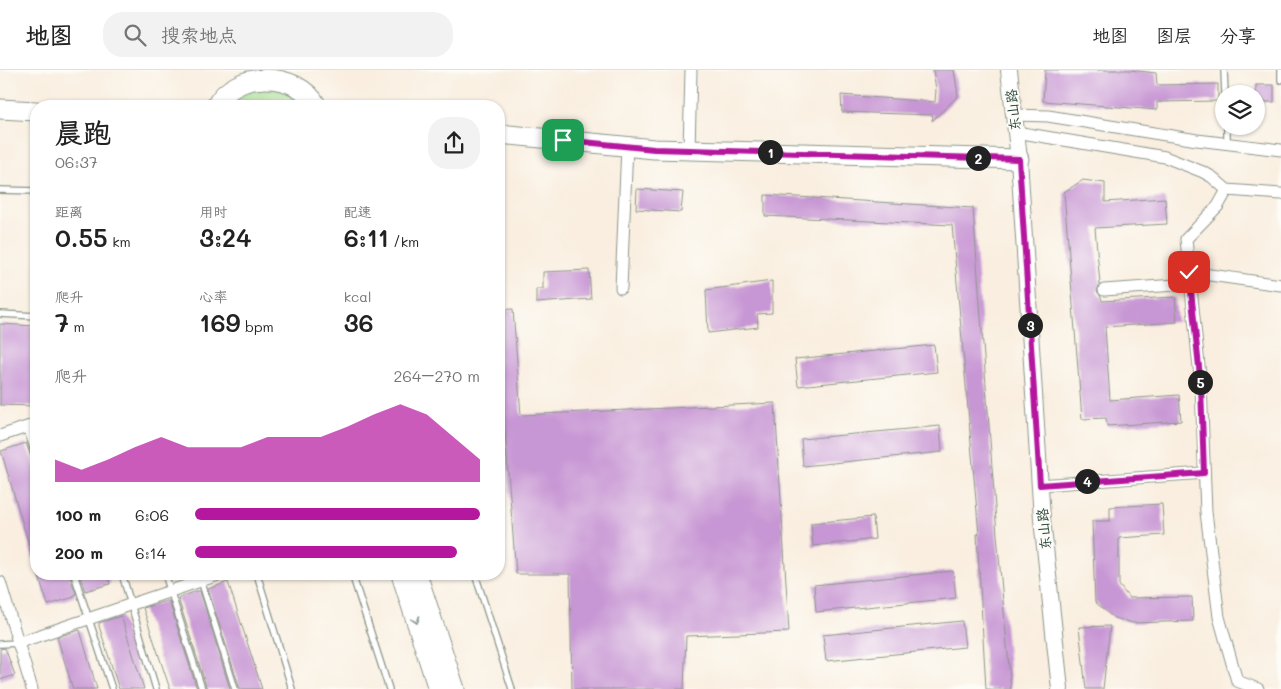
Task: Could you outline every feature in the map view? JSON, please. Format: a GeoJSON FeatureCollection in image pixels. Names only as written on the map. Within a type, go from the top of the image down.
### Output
{"type":"FeatureCollection","features":[{"type":"Feature","properties":{"kind":"main road"},"geometry":{"type":"LineString","coordinates":[[219,100],[224,91],[232,83],[250,71],[260,70],[281,72],[290,76],[306,88],[313,100]]}},
{"type":"Feature","properties":{"kind":"main road"},"geometry":{"type":"LineString","coordinates":[[0,110],[30,111]]}},
{"type":"Feature","properties":{"kind":"main road"},"geometry":{"type":"LineString","coordinates":[[505,135],[689,150],[1019,159]]}},
{"type":"Feature","properties":{"kind":"main road"},"geometry":{"type":"LineString","coordinates":[[403,580],[438,689]]}},
{"type":"Feature","properties":{"kind":"main road"},"geometry":{"type":"LineString","coordinates":[[419,580],[455,689]]}},
{"type":"Feature","properties":{"kind":"street"},"geometry":{"type":"LineString","coordinates":[[689,150],[691,70]]}},
{"type":"Feature","properties":{"kind":"street","name":"东山路"},"geometry":{"type":"LineString","coordinates":[[1009,70],[1019,159],[1040,485],[1060,689]]}},
{"type":"Feature","properties":{"kind":"street"},"geometry":{"type":"LineString","coordinates":[[1014,115],[1048,116],[1227,144],[1281,150]]}},
{"type":"Feature","properties":{"kind":"street"},"geometry":{"type":"LineString","coordinates":[[1016,132],[1165,157],[1203,172],[1227,190],[1281,194]]}},
{"type":"Feature","properties":{"kind":"street"},"geometry":{"type":"LineString","coordinates":[[621,288],[627,146]]}},
{"type":"Feature","properties":{"kind":"street"},"geometry":{"type":"LineString","coordinates":[[1227,190],[1218,206],[1186,238],[1201,386],[1206,512],[1219,617],[1238,680],[1258,689]]}},
{"type":"Feature","properties":{"kind":"street"},"geometry":{"type":"LineString","coordinates":[[1189,272],[1281,285]]}},
{"type":"Feature","properties":{"kind":"street"},"geometry":{"type":"LineString","coordinates":[[1104,290],[1190,284]]}},
{"type":"Feature","properties":{"kind":"street"},"geometry":{"type":"LineString","coordinates":[[0,436],[30,425]]}},
{"type":"Feature","properties":{"kind":"street"},"geometry":{"type":"LineString","coordinates":[[1040,485],[1204,473]]}},
{"type":"Feature","properties":{"kind":"street"},"geometry":{"type":"LineString","coordinates":[[17,643],[171,591],[194,580]]}},
{"type":"Feature","properties":{"kind":"street"},"geometry":{"type":"LineString","coordinates":[[0,582],[32,689]]}},
{"type":"Feature","properties":{"kind":"lane"},"geometry":{"type":"LineString","coordinates":[[1224,70],[1225,85]]}},
{"type":"Feature","properties":{"kind":"lane"},"geometry":{"type":"LineString","coordinates":[[1280,70],[1281,80]]}},
{"type":"Feature","properties":{"kind":"lane"},"geometry":{"type":"LineString","coordinates":[[1226,135],[1227,144]]}},
{"type":"Feature","properties":{"kind":"lane"},"geometry":{"type":"LineString","coordinates":[[0,190],[30,191]]}},
{"type":"Feature","properties":{"kind":"lane"},"geometry":{"type":"LineString","coordinates":[[0,314],[30,316]]}},
{"type":"Feature","properties":{"kind":"lane"},"geometry":{"type":"LineString","coordinates":[[76,580],[112,689]]}},
{"type":"Feature","properties":{"kind":"lane"},"geometry":{"type":"LineString","coordinates":[[124,580],[156,689]]}},
{"type":"Feature","properties":{"kind":"lane"},"geometry":{"type":"LineString","coordinates":[[167,580],[202,689]]}},
{"type":"Feature","properties":{"kind":"lane"},"geometry":{"type":"LineString","coordinates":[[201,580],[235,689]]}},
{"type":"Feature","properties":{"kind":"lane"},"geometry":{"type":"LineString","coordinates":[[259,580],[292,689]]}},
{"type":"Feature","properties":{"kind":"lane"},"geometry":{"type":"LineString","coordinates":[[354,580],[389,689]]}},
{"type":"Feature","properties":{"kind":"lane"},"geometry":{"type":"LineString","coordinates":[[477,580],[512,689]]}},
{"type":"Feature","properties":{"kind":"lane"},"geometry":{"type":"LineString","coordinates":[[0,644],[17,643]]}},
{"type":"Feature","properties":{"kind":"green space"},"geometry":{"type":"Polygon","coordinates":[[[272,85],[293,95],[297,100],[237,100],[245,93],[272,85]]]}},
{"type":"Feature","properties":{"kind":"building"},"geometry":{"type":"Polygon","coordinates":[[[933,70],[954,70],[958,96],[932,121],[933,115],[842,112],[841,95],[935,102],[936,90],[933,70]]]}},
{"type":"Feature","properties":{"kind":"building"},"geometry":{"type":"Polygon","coordinates":[[[1045,70],[1130,70],[1156,73],[1157,85],[1218,84],[1215,85],[1215,101],[1157,102],[1157,110],[1043,101],[1045,70]]]}},
{"type":"Feature","properties":{"kind":"building"},"geometry":{"type":"Polygon","coordinates":[[[1265,85],[1274,85],[1274,102],[1265,102],[1265,85]]]}},
{"type":"Feature","properties":{"kind":"building"},"geometry":{"type":"Polygon","coordinates":[[[1083,180],[1105,183],[1105,202],[1165,198],[1167,224],[1095,228],[1100,284],[1097,291],[1102,301],[1175,297],[1177,322],[1105,327],[1110,400],[1179,395],[1181,421],[1107,426],[1106,418],[1082,419],[1064,192],[1083,180]]]}},
{"type":"Feature","properties":{"kind":"building"},"geometry":{"type":"Polygon","coordinates":[[[637,189],[683,192],[681,212],[636,209],[637,189]]]}},
{"type":"Feature","properties":{"kind":"building"},"geometry":{"type":"Polygon","coordinates":[[[765,195],[973,208],[997,535],[1011,689],[986,689],[977,534],[979,535],[952,225],[765,216],[765,195]]]}},
{"type":"Feature","properties":{"kind":"building"},"geometry":{"type":"Polygon","coordinates":[[[589,270],[591,299],[536,303],[536,289],[543,289],[543,272],[589,270]]]}},
{"type":"Feature","properties":{"kind":"building"},"geometry":{"type":"Polygon","coordinates":[[[772,281],[772,313],[757,314],[758,327],[708,333],[706,290],[772,281]]]}},
{"type":"Feature","properties":{"kind":"building"},"geometry":{"type":"Polygon","coordinates":[[[513,309],[521,415],[775,403],[789,632],[686,636],[684,689],[572,689],[570,574],[516,574],[505,432],[505,310],[513,309]]]}},
{"type":"Feature","properties":{"kind":"building"},"geometry":{"type":"Polygon","coordinates":[[[0,324],[30,326],[30,406],[0,405],[0,324]]]}},
{"type":"Feature","properties":{"kind":"building"},"geometry":{"type":"Polygon","coordinates":[[[934,345],[937,372],[798,386],[795,359],[934,345]]]}},
{"type":"Feature","properties":{"kind":"building"},"geometry":{"type":"Polygon","coordinates":[[[940,426],[942,452],[803,466],[801,439],[940,426]]]}},
{"type":"Feature","properties":{"kind":"building"},"geometry":{"type":"Polygon","coordinates":[[[26,443],[30,454],[30,548],[1,451],[26,443]]]}},
{"type":"Feature","properties":{"kind":"building"},"geometry":{"type":"Polygon","coordinates":[[[1162,504],[1164,535],[1119,538],[1119,585],[1129,598],[1192,597],[1193,621],[1133,623],[1114,618],[1095,602],[1092,521],[1110,521],[1110,507],[1162,504]]]}},
{"type":"Feature","properties":{"kind":"building"},"geometry":{"type":"Polygon","coordinates":[[[873,517],[875,539],[813,546],[811,523],[873,517]]]}},
{"type":"Feature","properties":{"kind":"building"},"geometry":{"type":"Polygon","coordinates":[[[953,571],[956,598],[816,612],[814,585],[953,571]]]}},
{"type":"Feature","properties":{"kind":"building"},"geometry":{"type":"Polygon","coordinates":[[[40,580],[71,580],[76,594],[74,597],[48,605],[40,580]]]}},
{"type":"Feature","properties":{"kind":"building"},"geometry":{"type":"Polygon","coordinates":[[[81,580],[109,580],[110,584],[85,591],[81,580]]]}},
{"type":"Feature","properties":{"kind":"building"},"geometry":{"type":"Polygon","coordinates":[[[228,582],[262,689],[240,689],[208,589],[228,582]]]}},
{"type":"Feature","properties":{"kind":"building"},"geometry":{"type":"Polygon","coordinates":[[[200,591],[230,689],[207,689],[178,598],[200,591]]]}},
{"type":"Feature","properties":{"kind":"building"},"geometry":{"type":"Polygon","coordinates":[[[169,601],[197,689],[170,689],[143,608],[169,601]]]}},
{"type":"Feature","properties":{"kind":"building"},"geometry":{"type":"Polygon","coordinates":[[[121,616],[144,689],[119,689],[99,626],[99,623],[121,616]]]}},
{"type":"Feature","properties":{"kind":"building"},"geometry":{"type":"Polygon","coordinates":[[[962,621],[965,647],[826,661],[823,635],[962,621]]]}},
{"type":"Feature","properties":{"kind":"building"},"geometry":{"type":"Polygon","coordinates":[[[1110,626],[1103,689],[1086,689],[1079,627],[1110,626]]]}},
{"type":"Feature","properties":{"kind":"building"},"geometry":{"type":"Polygon","coordinates":[[[80,630],[97,689],[73,689],[57,637],[80,630]]]}},
{"type":"Feature","properties":{"kind":"building"},"geometry":{"type":"Polygon","coordinates":[[[5,648],[15,675],[0,680],[0,649],[5,648]]]}},
{"type":"Feature","properties":{"kind":"route"},"geometry":{"type":"LineString","coordinates":[[563,140],[654,149],[1019,159],[1040,485],[1204,473],[1201,386],[1189,272]]}}]}
